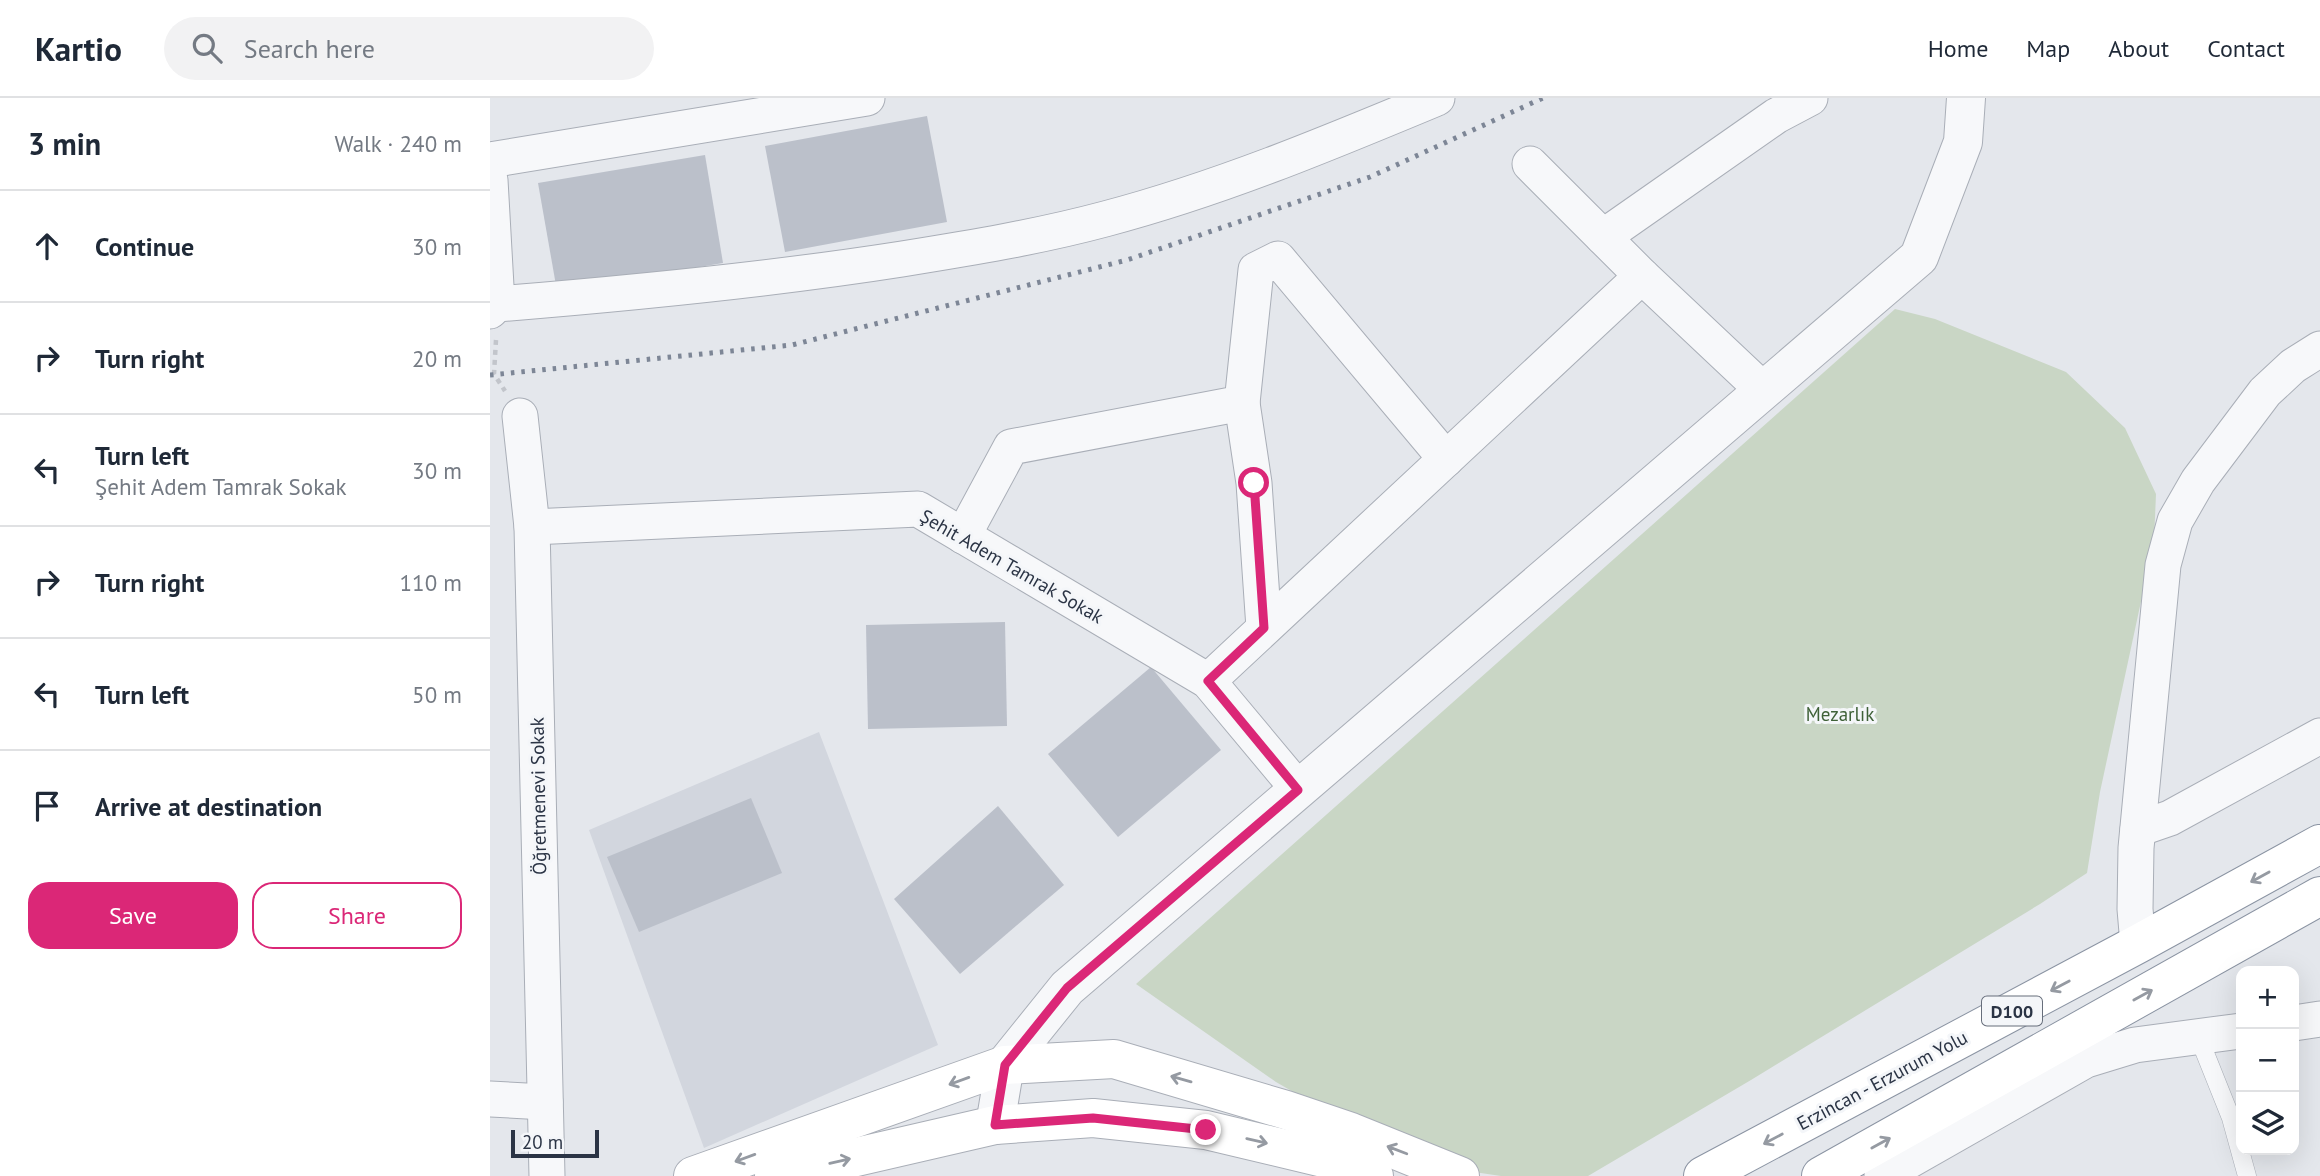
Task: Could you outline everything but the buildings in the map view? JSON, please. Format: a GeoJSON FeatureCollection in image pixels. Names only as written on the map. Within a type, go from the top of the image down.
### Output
{"type":"FeatureCollection","features":[{"type":"Feature","properties":{"kind":"main road","name":"Erzincan - Erzurum Yolu"},"geometry":{"type":"LineString","coordinates":[[1703,1176],[2320,844]]}},
{"type":"Feature","properties":{"kind":"main road","name":"D100"},"geometry":{"type":"LineString","coordinates":[[1821,1176],[2320,896]]}},
{"type":"Feature","properties":{"kind":"main road"},"geometry":{"type":"LineString","coordinates":[[693,1176],[1005,1065],[1114,1059],[1286,1110],[1351,1132],[1460,1176]]}},
{"type":"Feature","properties":{"kind":"main road"},"geometry":{"type":"LineString","coordinates":[[774,1176],[995,1125],[1093,1118],[1206,1130],[1336,1161],[1374,1176]]}},
{"type":"Feature","properties":{"kind":"street"},"geometry":{"type":"LineString","coordinates":[[490,160],[867,98]]}},
{"type":"Feature","properties":{"kind":"street"},"geometry":{"type":"LineString","coordinates":[[490,180],[494,308],[767,278],[938,254],[1041,235],[1169,201],[1232,180],[1437,98]]}},
{"type":"Feature","properties":{"kind":"street"},"geometry":{"type":"LineString","coordinates":[[1603,237],[1776,116],[1810,98]]}},
{"type":"Feature","properties":{"kind":"street"},"geometry":{"type":"LineString","coordinates":[[995,1125],[1005,1065],[1067,988],[1919,257],[1963,142],[1966,98]]}},
{"type":"Feature","properties":{"kind":"street"},"geometry":{"type":"LineString","coordinates":[[1530,164],[1642,276],[1763,390]]}},
{"type":"Feature","properties":{"kind":"street"},"geometry":{"type":"LineString","coordinates":[[1264,628],[1254,483],[1241,403],[1256,270],[1278,259],[1446,459]]}},
{"type":"Feature","properties":{"kind":"street"},"geometry":{"type":"LineString","coordinates":[[1208,681],[1642,276]]}},
{"type":"Feature","properties":{"kind":"street"},"geometry":{"type":"LineString","coordinates":[[2138,944],[2135,873],[2138,829],[2164,565],[2175,521],[2197,481],[2265,392],[2293,366],[2320,349]]}},
{"type":"Feature","properties":{"kind":"street"},"geometry":{"type":"LineString","coordinates":[[963,536],[1011,447],[1241,403]]}},
{"type":"Feature","properties":{"kind":"street","name":"Öğretmenevi Sokak"},"geometry":{"type":"LineString","coordinates":[[520,416],[532,527],[547,1176]]}},
{"type":"Feature","properties":{"kind":"street","name":"Şehit Adem Tamrak Sokak"},"geometry":{"type":"LineString","coordinates":[[532,527],[918,509],[1208,681],[1298,790]]}},
{"type":"Feature","properties":{"kind":"street"},"geometry":{"type":"LineString","coordinates":[[2138,829],[2171,818],[2320,736]]}},
{"type":"Feature","properties":{"kind":"street"},"geometry":{"type":"LineString","coordinates":[[2299,1022],[2320,1020]]}},
{"type":"Feature","properties":{"kind":"street"},"geometry":{"type":"LineString","coordinates":[[1882,1176],[2086,1060],[2135,1045],[2236,1032]]}},
{"type":"Feature","properties":{"kind":"street"},"geometry":{"type":"LineString","coordinates":[[490,1099],[545,1102]]}},
{"type":"Feature","properties":{"kind":"lane"},"geometry":{"type":"LineString","coordinates":[[2199,1038],[2231,1118],[2247,1176]]}},
{"type":"Feature","properties":{"kind":"path"},"geometry":{"type":"LineString","coordinates":[[494,308],[495,374],[520,416]]}},
{"type":"Feature","properties":{"kind":"shaded area"},"geometry":{"type":"Polygon","coordinates":[[[819,732],[938,1045],[704,1148],[589,830],[819,732]]]}},
{"type":"Feature","properties":{"kind":"green space","name":"Mezarlık"},"geometry":{"type":"Polygon","coordinates":[[[1895,309],[1935,319],[2066,372],[2125,428],[2156,494],[2154,541],[2100,792],[2087,873],[1751,1080],[1588,1176],[1501,1176],[1474,1172],[1394,1150],[1276,1082],[1136,984],[1895,309]]]}},
{"type":"Feature","properties":{"kind":"railway"},"geometry":{"type":"LineString","coordinates":[[490,375],[792,345],[1127,260],[1370,177],[1543,98]]}},
{"type":"Feature","properties":{"kind":"route"},"geometry":{"type":"LineString","coordinates":[[1206,1130],[1093,1118],[995,1125],[1005,1065],[1067,988],[1298,790],[1208,681],[1264,628],[1254,483]]}}]}
